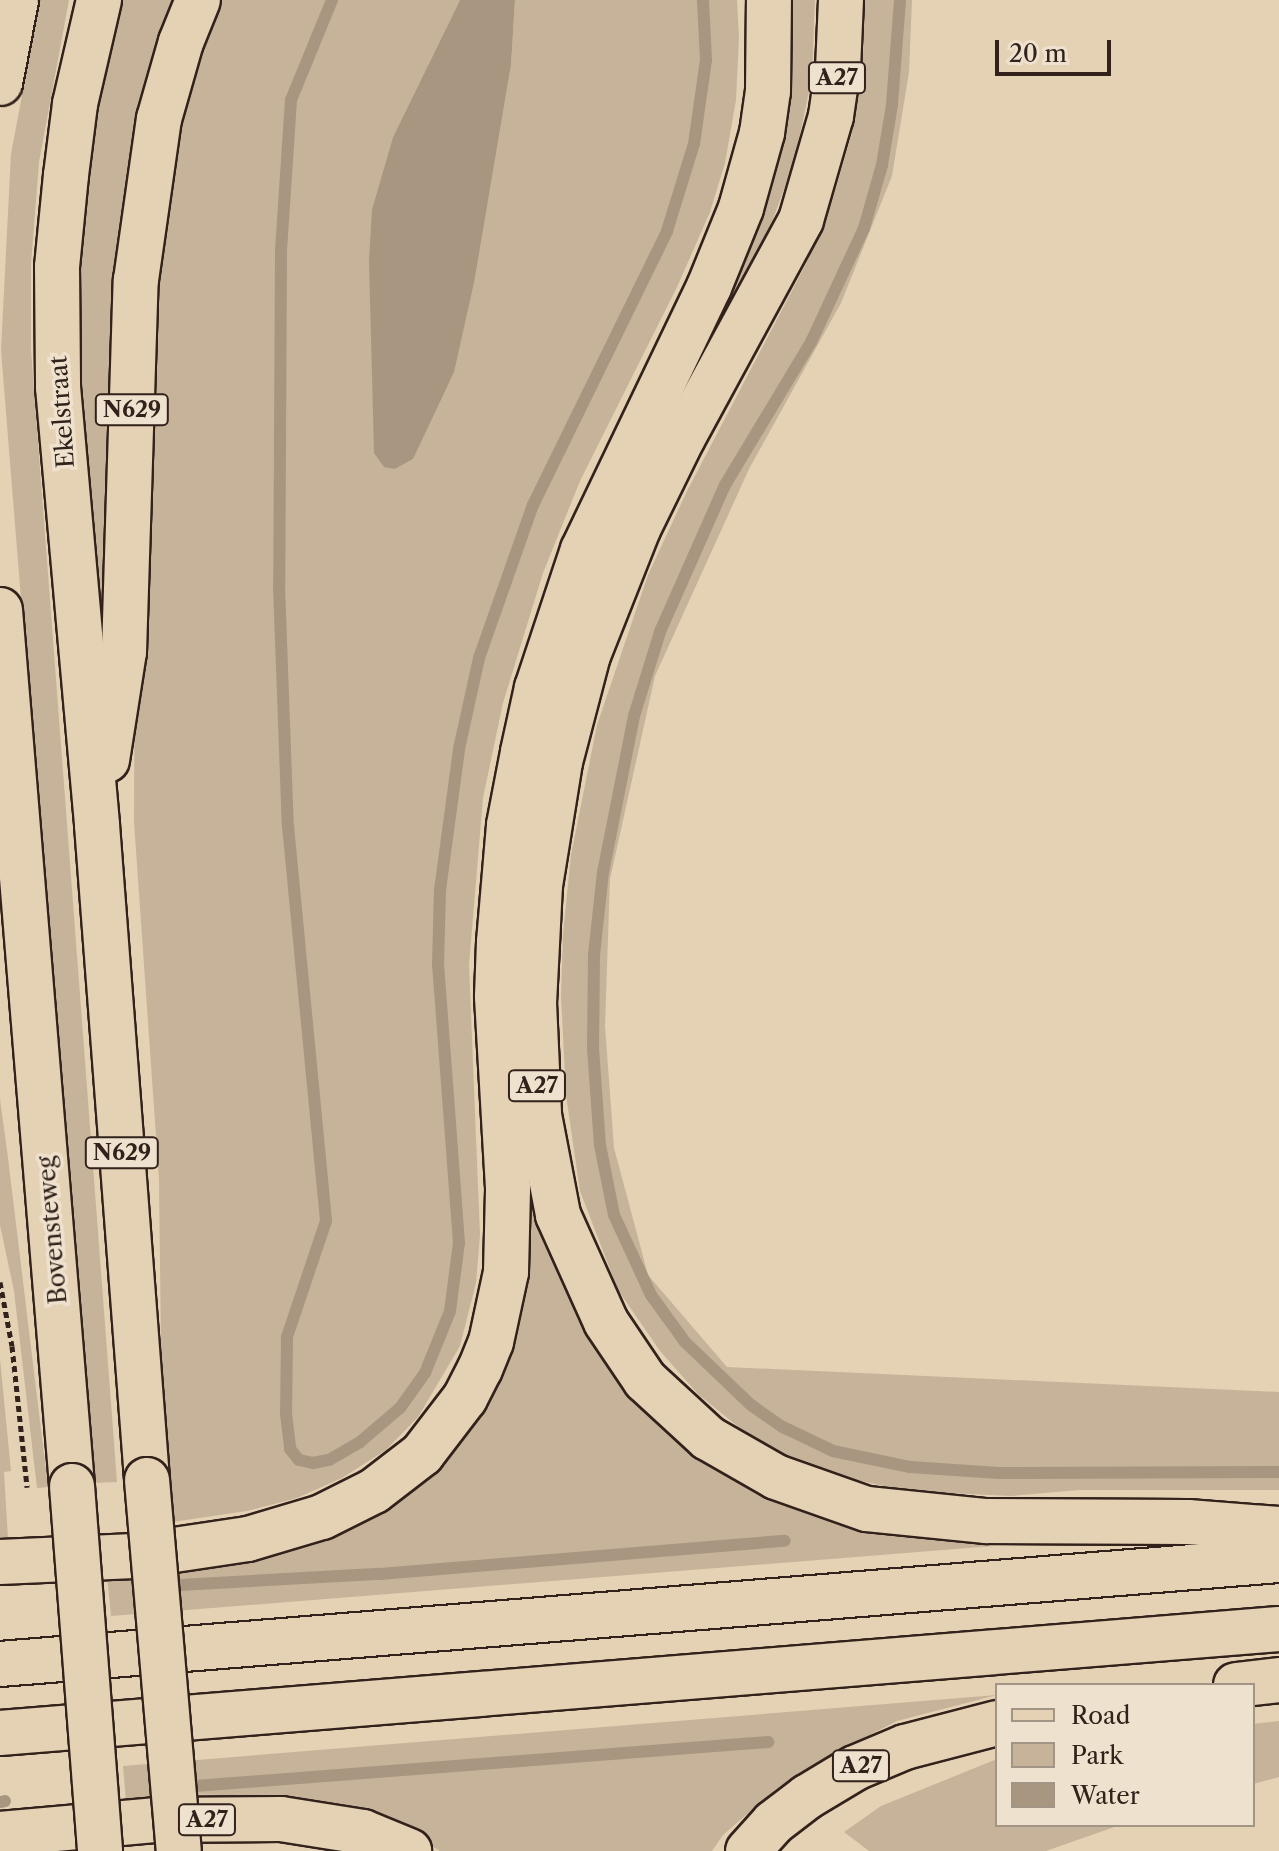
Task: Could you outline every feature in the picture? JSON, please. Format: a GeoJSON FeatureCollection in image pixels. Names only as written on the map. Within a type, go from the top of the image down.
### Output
{"type":"FeatureCollection","features":[{"type":"Feature","properties":{"kind":"main road"},"geometry":{"type":"LineString","coordinates":[[0,83],[16,0]]}},
{"type":"Feature","properties":{"kind":"main road","name":"Ekelstraat"},"geometry":{"type":"LineString","coordinates":[[97,825],[58,387],[57,267],[75,104],[99,0]]}},
{"type":"Feature","properties":{"kind":"main road","name":"N629"},"geometry":{"type":"LineString","coordinates":[[179,1851],[97,825],[124,652],[136,280],[159,119],[181,42],[198,0]]}},
{"type":"Feature","properties":{"kind":"main road","name":"A27"},"geometry":{"type":"LineString","coordinates":[[0,1562],[134,1556],[248,1539],[322,1517],[374,1491],[422,1454],[465,1398],[480,1369],[491,1342],[506,1272],[508,1188],[497,996],[509,825],[523,752],[537,688],[583,550],[709,287],[745,196],[768,91],[769,0]]}},
{"type":"Feature","properties":{"kind":"main road","name":"A27"},"geometry":{"type":"LineString","coordinates":[[841,0],[838,68],[831,116],[801,220],[683,437],[638,529],[588,655],[560,762],[540,885],[534,989],[539,1115],[558,1215],[606,1322],[645,1380],[708,1438],[776,1477],[867,1509],[986,1521],[1188,1522],[1279,1529]]}},
{"type":"Feature","properties":{"kind":"main road","name":"Bovensteweg"},"geometry":{"type":"LineString","coordinates":[[0,610],[100,1851]]}},
{"type":"Feature","properties":{"kind":"main road"},"geometry":{"type":"LineString","coordinates":[[0,1664],[1279,1560]]}},
{"type":"Feature","properties":{"kind":"main road"},"geometry":{"type":"LineString","coordinates":[[0,1733],[1279,1629]]}},
{"type":"Feature","properties":{"kind":"main road"},"geometry":{"type":"LineString","coordinates":[[1253,1683],[1279,1680]]}},
{"type":"Feature","properties":{"kind":"main road","name":"A27"},"geometry":{"type":"LineString","coordinates":[[748,1851],[784,1814],[855,1768],[905,1747],[995,1724]]}},
{"type":"Feature","properties":{"kind":"main road","name":"A27"},"geometry":{"type":"LineString","coordinates":[[0,1834],[157,1820],[281,1819],[363,1832],[409,1851]]}},
{"type":"Feature","properties":{"kind":"path"},"geometry":{"type":"LineString","coordinates":[[0,1282],[12,1346],[27,1490]]}},
{"type":"Feature","properties":{"kind":"green space"},"geometry":{"type":"Polygon","coordinates":[[[40,0],[69,0],[39,162],[31,264],[31,350],[117,1482],[92,1483],[1,350],[11,154],[40,0]]]}},
{"type":"Feature","properties":{"kind":"green space"},"geometry":{"type":"Polygon","coordinates":[[[116,0],[179,0],[111,661],[96,660],[83,505],[76,272],[91,125],[116,0]]]}},
{"type":"Feature","properties":{"kind":"green space"},"geometry":{"type":"Polygon","coordinates":[[[219,0],[460,0],[393,137],[372,209],[395,469],[413,459],[475,278],[511,65],[515,0],[737,0],[739,37],[736,100],[725,163],[710,212],[678,285],[580,481],[543,573],[503,703],[483,798],[469,965],[480,1235],[476,1283],[460,1346],[418,1417],[386,1450],[342,1478],[297,1498],[247,1511],[172,1522],[162,1432],[159,1179],[134,822],[135,587],[148,295],[187,73],[219,0]]]}},
{"type":"Feature","properties":{"kind":"green space"},"geometry":{"type":"Polygon","coordinates":[[[783,0],[815,0],[812,77],[794,163],[756,264],[617,541],[584,626],[557,712],[528,872],[522,946],[521,1042],[533,1165],[549,1227],[570,1280],[594,1323],[678,1433],[720,1466],[773,1495],[856,1523],[1017,1537],[1019,1544],[111,1616],[107,1575],[199,1565],[309,1539],[361,1516],[410,1483],[442,1452],[469,1417],[503,1348],[519,1268],[521,1219],[512,946],[525,810],[545,710],[566,634],[613,512],[745,237],[771,151],[780,98],[783,0]]]}},
{"type":"Feature","properties":{"kind":"green space"},"geometry":{"type":"Polygon","coordinates":[[[865,0],[912,0],[909,72],[892,176],[841,303],[749,469],[655,676],[610,879],[605,1026],[614,1148],[648,1275],[727,1367],[1279,1392],[1279,1490],[1079,1490],[1011,1496],[907,1491],[847,1478],[794,1459],[747,1434],[698,1394],[660,1351],[618,1290],[580,1191],[566,1095],[561,996],[563,934],[571,855],[597,725],[648,575],[687,491],[807,262],[836,188],[852,133],[863,56],[865,0]]]}},
{"type":"Feature","properties":{"kind":"green space"},"geometry":{"type":"Polygon","coordinates":[[[0,1099],[48,1487],[37,1488],[14,1291],[0,1225],[0,1099]]]}},
{"type":"Feature","properties":{"kind":"green space"},"geometry":{"type":"Polygon","coordinates":[[[0,1359],[11,1471],[4,1472],[8,1538],[0,1538],[0,1359]]]}},
{"type":"Feature","properties":{"kind":"green space"},"geometry":{"type":"Polygon","coordinates":[[[995,1695],[897,1721],[842,1749],[776,1789],[723,1835],[712,1851],[440,1851],[409,1833],[340,1811],[258,1796],[186,1794],[126,1801],[123,1766],[995,1695]]]}},
{"type":"Feature","properties":{"kind":"green space"},"geometry":{"type":"Polygon","coordinates":[[[1279,1721],[1279,1777],[1255,1783],[1255,1724],[1279,1721]]]}},
{"type":"Feature","properties":{"kind":"green space"},"geometry":{"type":"Polygon","coordinates":[[[995,1760],[995,1827],[1114,1827],[1046,1851],[869,1851],[844,1832],[881,1806],[995,1760]]]}},
{"type":"Feature","properties":{"kind":"water"},"geometry":{"type":"Polygon","coordinates":[[[460,0],[515,0],[511,65],[475,278],[454,372],[413,459],[395,469],[384,467],[374,453],[369,261],[372,209],[393,137],[460,0]]]}},
{"type":"Feature","properties":{"kind":"waterway"},"geometry":{"type":"LineString","coordinates":[[332,0],[291,100],[281,251],[279,586],[288,826],[326,1221],[287,1337],[286,1414],[290,1449],[299,1460],[313,1463],[329,1460],[360,1442],[400,1408],[425,1373],[450,1311],[459,1243],[438,965],[440,890],[459,749],[479,658],[533,505],[667,231],[694,144],[706,60],[703,0]]}},
{"type":"Feature","properties":{"kind":"waterway"},"geometry":{"type":"LineString","coordinates":[[900,0],[892,105],[882,165],[864,228],[811,342],[725,485],[660,632],[634,716],[603,872],[594,955],[593,1048],[600,1145],[614,1215],[651,1295],[685,1342],[751,1405],[783,1427],[833,1451],[910,1467],[999,1473],[1279,1472]]}},
{"type":"Feature","properties":{"kind":"waterway"},"geometry":{"type":"LineString","coordinates":[[162,1586],[380,1574],[785,1541]]}},
{"type":"Feature","properties":{"kind":"waterway"},"geometry":{"type":"LineString","coordinates":[[182,1787],[768,1742]]}},
{"type":"Feature","properties":{"kind":"waterway"},"geometry":{"type":"LineString","coordinates":[[0,1802],[5,1801]]}}]}
